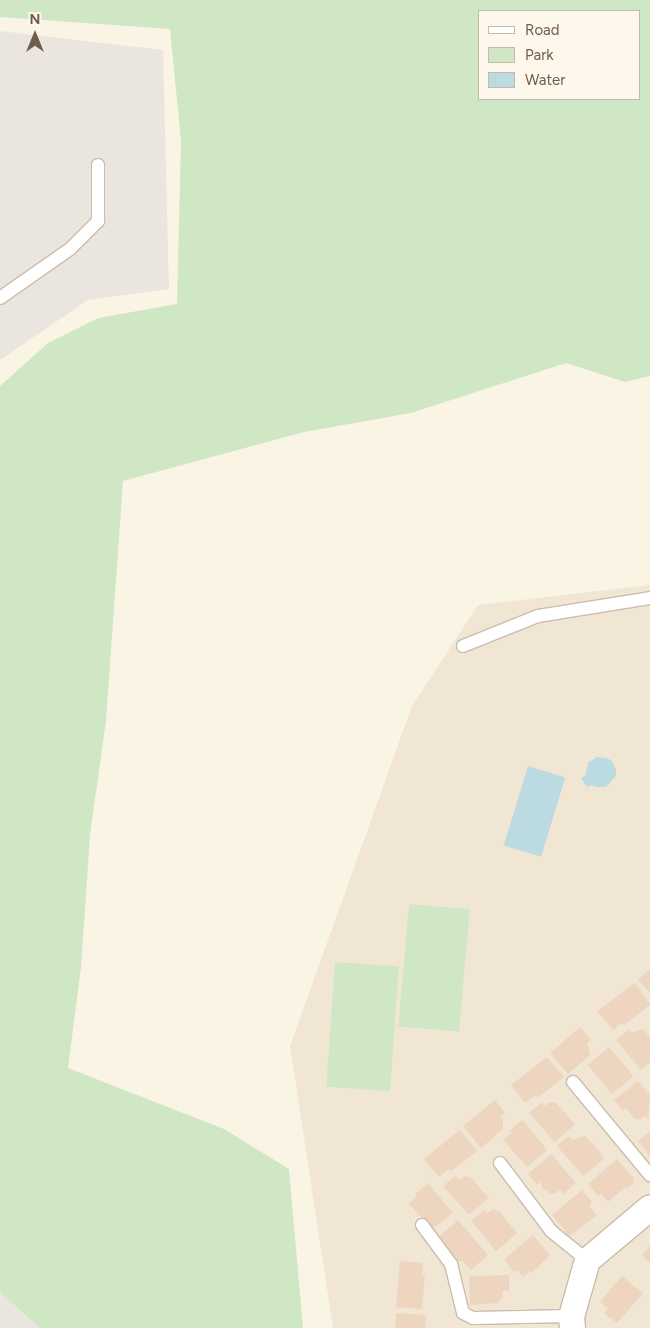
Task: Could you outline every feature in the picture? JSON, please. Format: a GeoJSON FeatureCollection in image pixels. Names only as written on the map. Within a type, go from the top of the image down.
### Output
{"type":"FeatureCollection","features":[{"type":"Feature","properties":{"kind":"street"},"geometry":{"type":"LineString","coordinates":[[571,1322],[587,1260],[650,1207]]}},
{"type":"Feature","properties":{"kind":"lane"},"geometry":{"type":"LineString","coordinates":[[0,298],[70,249],[98,221],[98,165]]}},
{"type":"Feature","properties":{"kind":"lane"},"geometry":{"type":"LineString","coordinates":[[463,646],[538,616],[650,598]]}},
{"type":"Feature","properties":{"kind":"lane"},"geometry":{"type":"LineString","coordinates":[[574,1082],[650,1175]]}},
{"type":"Feature","properties":{"kind":"lane"},"geometry":{"type":"LineString","coordinates":[[500,1163],[550,1232],[587,1260]]}},
{"type":"Feature","properties":{"kind":"lane"},"geometry":{"type":"LineString","coordinates":[[422,1225],[451,1264],[463,1313],[473,1318],[571,1322]]}},
{"type":"Feature","properties":{"kind":"shaded area"},"geometry":{"type":"Polygon","coordinates":[[[0,31],[163,50],[169,289],[88,300],[0,360],[0,31]]]}},
{"type":"Feature","properties":{"kind":"shaded area"},"geometry":{"type":"Polygon","coordinates":[[[650,585],[650,1328],[333,1328],[290,1046],[412,706],[478,605],[650,585]]]}},
{"type":"Feature","properties":{"kind":"shaded area"},"geometry":{"type":"Polygon","coordinates":[[[0,1292],[40,1326],[40,1328],[0,1328],[0,1292]]]}},
{"type":"Feature","properties":{"kind":"green space"},"geometry":{"type":"Polygon","coordinates":[[[0,0],[650,0],[650,376],[625,382],[566,363],[411,413],[304,432],[123,481],[106,721],[90,835],[81,968],[68,1068],[224,1129],[289,1169],[303,1328],[40,1328],[0,1292],[0,386],[48,343],[98,318],[177,304],[181,141],[170,29],[0,17],[0,0]]]}},
{"type":"Feature","properties":{"kind":"green space"},"geometry":{"type":"Polygon","coordinates":[[[409,904],[470,909],[459,1032],[398,1027],[409,904]]]}},
{"type":"Feature","properties":{"kind":"green space"},"geometry":{"type":"Polygon","coordinates":[[[335,962],[399,966],[390,1091],[326,1087],[335,962]]]}},
{"type":"Feature","properties":{"kind":"water"},"geometry":{"type":"Polygon","coordinates":[[[597,757],[607,758],[612,761],[616,770],[616,776],[606,787],[591,785],[587,787],[581,778],[585,776],[588,763],[597,757]]]}},
{"type":"Feature","properties":{"kind":"water"},"geometry":{"type":"Polygon","coordinates":[[[528,766],[565,777],[541,857],[504,845],[528,766]]]}},
{"type":"Feature","properties":{"kind":"building"},"geometry":{"type":"Polygon","coordinates":[[[650,969],[650,993],[638,979],[650,969]]]}},
{"type":"Feature","properties":{"kind":"building"},"geometry":{"type":"Polygon","coordinates":[[[635,983],[650,1005],[624,1025],[622,1023],[613,1030],[597,1011],[635,983]]]}},
{"type":"Feature","properties":{"kind":"building"},"geometry":{"type":"Polygon","coordinates":[[[580,1027],[591,1040],[587,1043],[590,1055],[568,1074],[550,1053],[580,1027]]]}},
{"type":"Feature","properties":{"kind":"building"},"geometry":{"type":"Polygon","coordinates":[[[629,1029],[632,1033],[643,1029],[650,1037],[650,1062],[641,1070],[616,1040],[629,1029]]]}},
{"type":"Feature","properties":{"kind":"building"},"geometry":{"type":"Polygon","coordinates":[[[609,1047],[633,1076],[612,1094],[588,1065],[609,1047]]]}},
{"type":"Feature","properties":{"kind":"building"},"geometry":{"type":"Polygon","coordinates":[[[547,1057],[564,1077],[541,1095],[537,1097],[536,1095],[527,1102],[524,1102],[511,1085],[547,1057]]]}},
{"type":"Feature","properties":{"kind":"building"},"geometry":{"type":"Polygon","coordinates":[[[638,1081],[650,1095],[648,1120],[646,1116],[642,1119],[635,1119],[626,1108],[623,1111],[614,1100],[638,1081]]]}},
{"type":"Feature","properties":{"kind":"building"},"geometry":{"type":"Polygon","coordinates":[[[495,1100],[505,1113],[500,1117],[503,1120],[503,1129],[481,1148],[463,1126],[495,1100]]]}},
{"type":"Feature","properties":{"kind":"building"},"geometry":{"type":"Polygon","coordinates":[[[542,1102],[545,1106],[548,1103],[556,1103],[575,1124],[555,1142],[529,1113],[542,1102]]]}},
{"type":"Feature","properties":{"kind":"building"},"geometry":{"type":"Polygon","coordinates":[[[523,1120],[547,1150],[527,1167],[503,1140],[512,1133],[510,1130],[523,1120]]]}},
{"type":"Feature","properties":{"kind":"building"},"geometry":{"type":"Polygon","coordinates":[[[460,1130],[477,1151],[451,1171],[449,1169],[438,1176],[424,1159],[460,1130]]]}},
{"type":"Feature","properties":{"kind":"building"},"geometry":{"type":"Polygon","coordinates":[[[650,1131],[650,1156],[638,1141],[650,1131]]]}},
{"type":"Feature","properties":{"kind":"building"},"geometry":{"type":"Polygon","coordinates":[[[569,1136],[573,1140],[585,1136],[598,1149],[604,1159],[583,1176],[557,1146],[569,1136]]]}},
{"type":"Feature","properties":{"kind":"building"},"geometry":{"type":"Polygon","coordinates":[[[551,1154],[576,1183],[563,1194],[560,1190],[554,1194],[549,1193],[546,1189],[544,1191],[540,1182],[537,1185],[528,1174],[551,1154]]]}},
{"type":"Feature","properties":{"kind":"building"},"geometry":{"type":"Polygon","coordinates":[[[617,1159],[635,1180],[632,1181],[634,1183],[627,1189],[625,1187],[608,1202],[601,1194],[598,1196],[588,1184],[617,1159]]]}},
{"type":"Feature","properties":{"kind":"building"},"geometry":{"type":"Polygon","coordinates":[[[455,1176],[459,1180],[465,1176],[470,1177],[489,1198],[469,1215],[443,1186],[455,1176]]]}},
{"type":"Feature","properties":{"kind":"building"},"geometry":{"type":"Polygon","coordinates":[[[428,1183],[453,1213],[432,1229],[409,1204],[417,1196],[415,1194],[428,1183]]]}},
{"type":"Feature","properties":{"kind":"building"},"geometry":{"type":"Polygon","coordinates":[[[582,1190],[592,1202],[589,1206],[597,1215],[569,1236],[552,1215],[582,1190]]]}},
{"type":"Feature","properties":{"kind":"building"},"geometry":{"type":"Polygon","coordinates":[[[494,1208],[497,1212],[498,1210],[517,1233],[496,1251],[471,1221],[484,1210],[487,1214],[494,1208]]]}},
{"type":"Feature","properties":{"kind":"building"},"geometry":{"type":"Polygon","coordinates":[[[458,1220],[488,1255],[472,1269],[462,1260],[459,1262],[446,1246],[443,1249],[438,1237],[458,1220]]]}},
{"type":"Feature","properties":{"kind":"building"},"geometry":{"type":"Polygon","coordinates":[[[533,1235],[550,1255],[532,1273],[530,1271],[523,1277],[517,1270],[514,1272],[504,1259],[533,1235]]]}},
{"type":"Feature","properties":{"kind":"building"},"geometry":{"type":"Polygon","coordinates":[[[650,1245],[650,1263],[642,1255],[650,1245]]]}},
{"type":"Feature","properties":{"kind":"building"},"geometry":{"type":"Polygon","coordinates":[[[400,1261],[423,1263],[422,1275],[425,1275],[422,1309],[396,1307],[400,1261]]]}},
{"type":"Feature","properties":{"kind":"building"},"geometry":{"type":"Polygon","coordinates":[[[509,1275],[509,1291],[502,1291],[503,1296],[498,1303],[470,1305],[469,1276],[509,1275]]]}},
{"type":"Feature","properties":{"kind":"building"},"geometry":{"type":"Polygon","coordinates":[[[622,1276],[643,1293],[617,1323],[604,1313],[608,1309],[600,1302],[622,1276]]]}},
{"type":"Feature","properties":{"kind":"building"},"geometry":{"type":"Polygon","coordinates":[[[396,1313],[426,1315],[425,1328],[395,1328],[396,1313]]]}}]}
